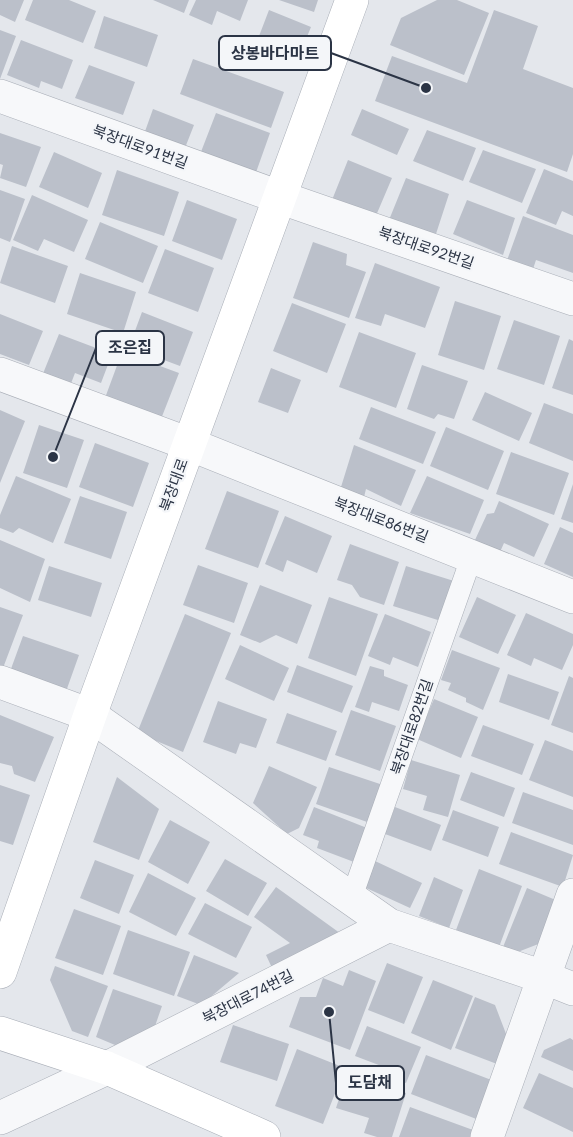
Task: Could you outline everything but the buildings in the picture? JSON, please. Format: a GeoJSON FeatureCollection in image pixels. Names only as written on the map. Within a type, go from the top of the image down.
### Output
{"type":"FeatureCollection","features":[{"type":"Feature","properties":{"kind":"street","name":"북장대로"},"geometry":{"type":"LineString","coordinates":[[0,972],[90,715],[352,0]]}},
{"type":"Feature","properties":{"kind":"street","name":"북장대로91번길"},"geometry":{"type":"LineString","coordinates":[[0,96],[279,197]]}},
{"type":"Feature","properties":{"kind":"street","name":"북장대로92번길"},"geometry":{"type":"LineString","coordinates":[[279,197],[573,299]]}},
{"type":"Feature","properties":{"kind":"street","name":"북장대로86번길"},"geometry":{"type":"LineString","coordinates":[[0,375],[189,444],[573,597]]}},
{"type":"Feature","properties":{"kind":"street"},"geometry":{"type":"LineString","coordinates":[[0,682],[90,715],[389,925],[573,989]]}},
{"type":"Feature","properties":{"kind":"street"},"geometry":{"type":"LineString","coordinates":[[487,1137],[573,895]]}},
{"type":"Feature","properties":{"kind":"street","name":"북장대로74번길"},"geometry":{"type":"LineString","coordinates":[[0,1118],[107,1068],[389,925]]}},
{"type":"Feature","properties":{"kind":"street"},"geometry":{"type":"LineString","coordinates":[[0,1033],[107,1068],[264,1137]]}},
{"type":"Feature","properties":{"kind":"lane","name":"북장대로82번길"},"geometry":{"type":"LineString","coordinates":[[351,899],[472,556]]}},
{"type":"Feature","properties":{"kind":"place","name":"상봉바다마트"},"geometry":{"type":"Point","coordinates":[426,88]}},
{"type":"Feature","properties":{"kind":"place","name":"조은집"},"geometry":{"type":"Point","coordinates":[53,457]}},
{"type":"Feature","properties":{"kind":"place","name":"도담채"},"geometry":{"type":"Point","coordinates":[329,1012]}}]}
